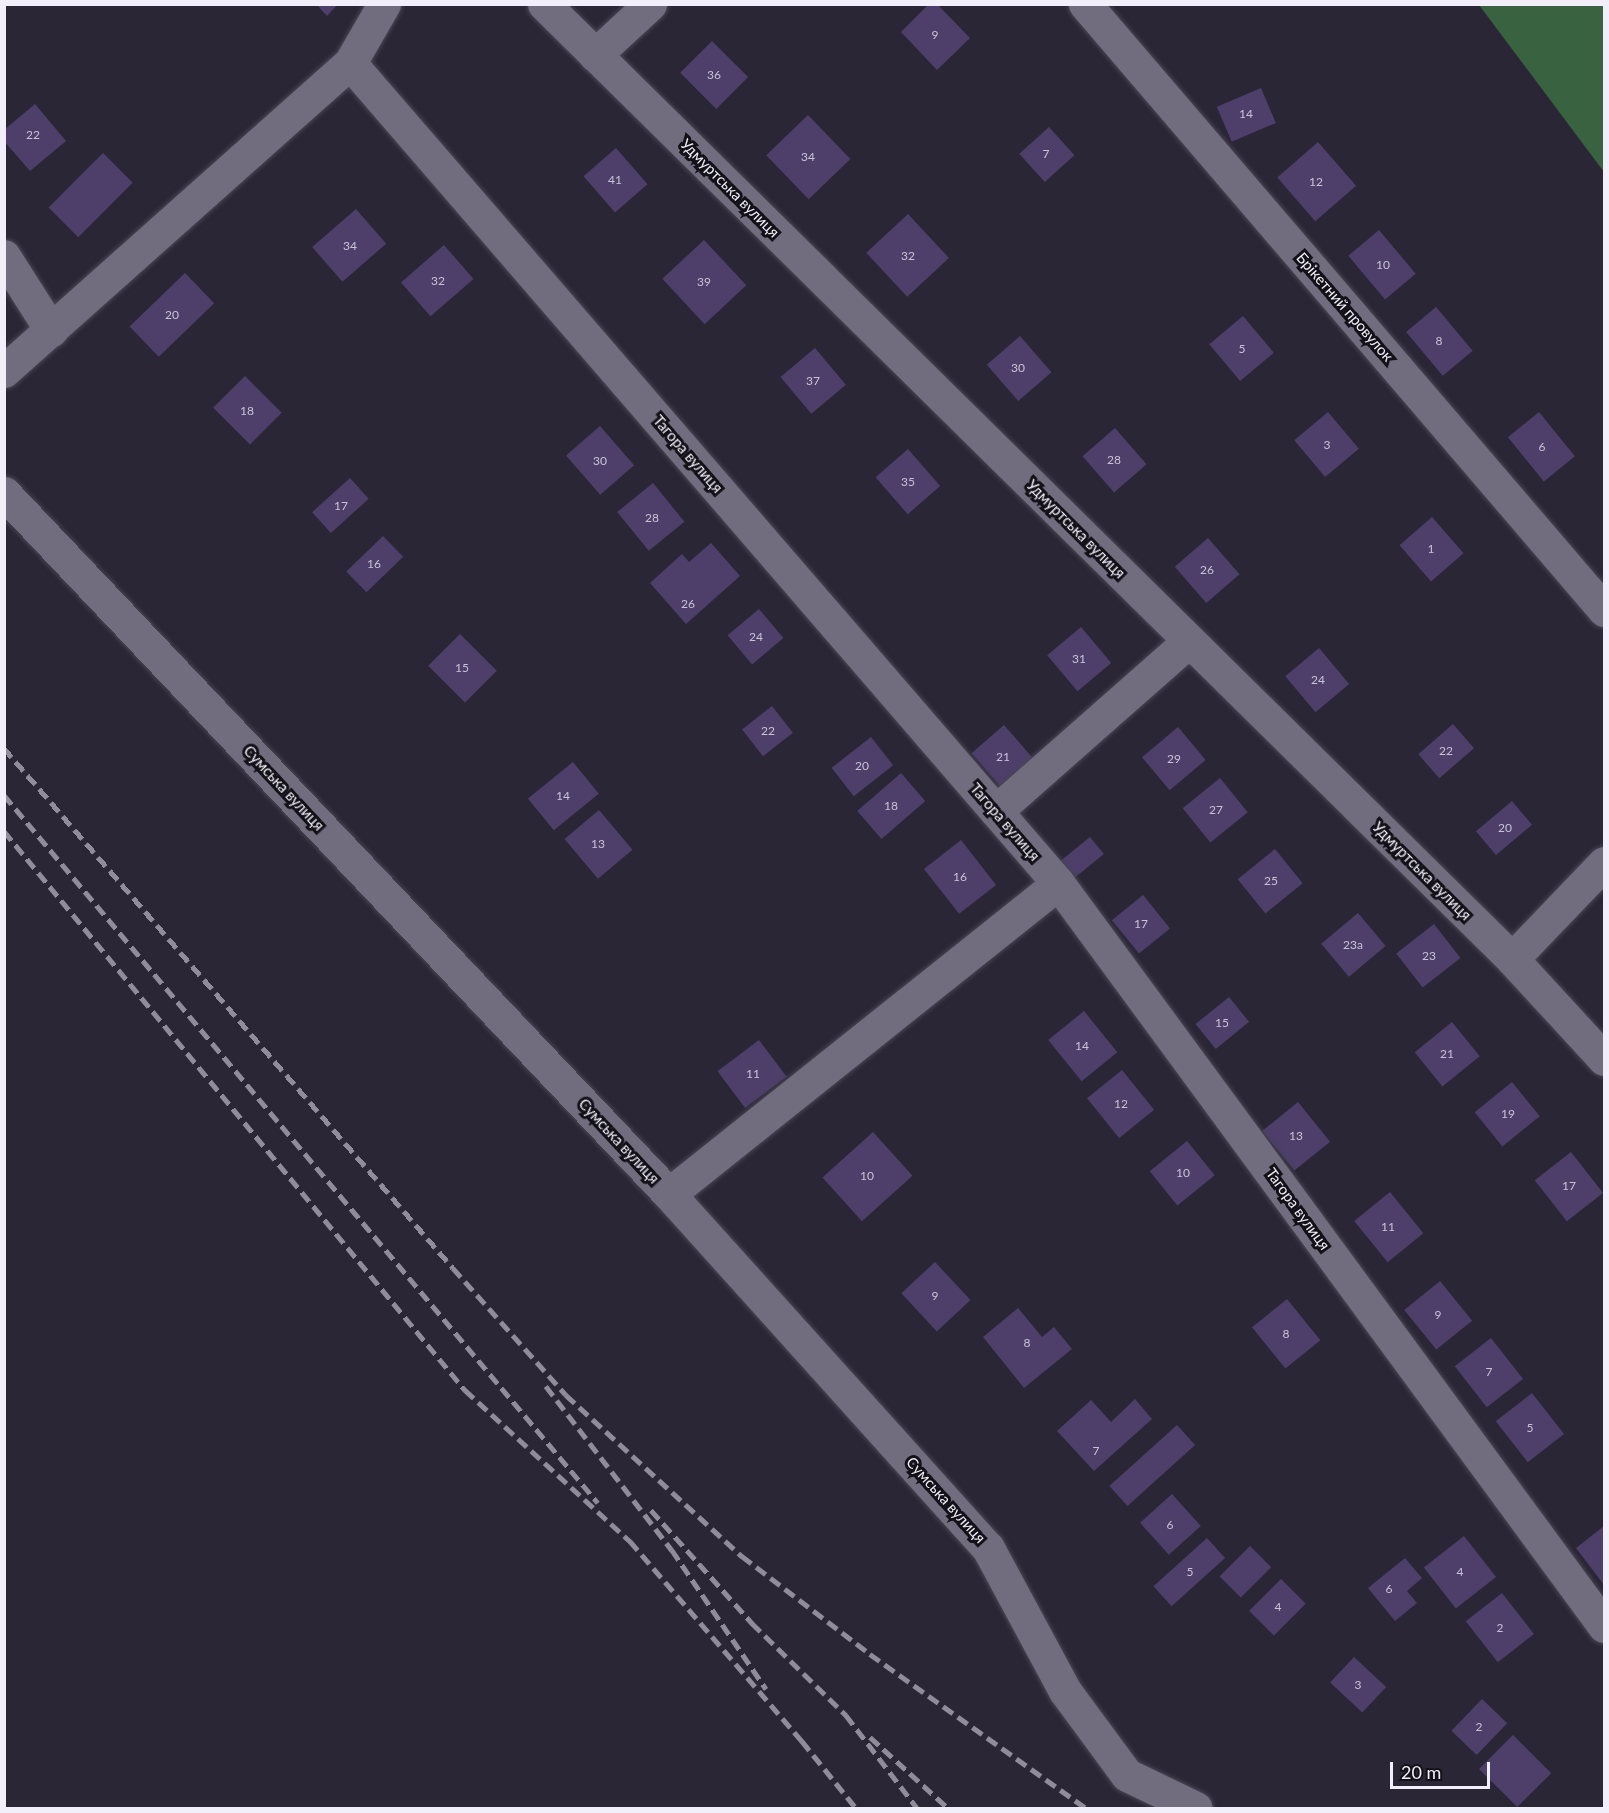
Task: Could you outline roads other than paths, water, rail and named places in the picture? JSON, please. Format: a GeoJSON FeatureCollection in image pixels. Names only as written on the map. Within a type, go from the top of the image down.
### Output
{"type":"FeatureCollection","features":[{"type":"Feature","properties":{"kind":"street"},"geometry":{"type":"LineString","coordinates":[[4,371],[350,63],[384,4]]}},
{"type":"Feature","properties":{"kind":"street","name":"Удмуртська вулиця"},"geometry":{"type":"LineString","coordinates":[[544,4],[1512,959],[1605,1059]]}},
{"type":"Feature","properties":{"kind":"street"},"geometry":{"type":"LineString","coordinates":[[595,55],[650,4]]}},
{"type":"Feature","properties":{"kind":"street","name":"Брiкетний провулок"},"geometry":{"type":"LineString","coordinates":[[1085,4],[1605,610]]}},
{"type":"Feature","properties":{"kind":"street","name":"Тагора вулиця"},"geometry":{"type":"LineString","coordinates":[[350,63],[1058,883],[1605,1626]]}},
{"type":"Feature","properties":{"kind":"street"},"geometry":{"type":"LineString","coordinates":[[4,256],[51,330]]}},
{"type":"Feature","properties":{"kind":"street","name":"Сумська вулиця"},"geometry":{"type":"LineString","coordinates":[[4,493],[669,1194],[988,1548],[1065,1691],[1127,1775],[1196,1809]]}},
{"type":"Feature","properties":{"kind":"street"},"geometry":{"type":"LineString","coordinates":[[996,811],[1189,641]]}},
{"type":"Feature","properties":{"kind":"street"},"geometry":{"type":"LineString","coordinates":[[1512,959],[1605,864]]}},
{"type":"Feature","properties":{"kind":"street"},"geometry":{"type":"LineString","coordinates":[[669,1194],[1058,883]]}},
{"type":"Feature","properties":{"kind":"railway"},"geometry":{"type":"LineString","coordinates":[[4,748],[453,1268],[566,1395],[742,1556],[870,1654],[1086,1808]]}},
{"type":"Feature","properties":{"kind":"railway"},"geometry":{"type":"LineString","coordinates":[[4,795],[598,1503]]}},
{"type":"Feature","properties":{"kind":"railway"},"geometry":{"type":"LineString","coordinates":[[4,831],[465,1390],[630,1541],[802,1741],[856,1808]]}},
{"type":"Feature","properties":{"kind":"railway"},"geometry":{"type":"LineString","coordinates":[[546,1386],[672,1550],[766,1689]]}},
{"type":"Feature","properties":{"kind":"railway"},"geometry":{"type":"LineString","coordinates":[[651,1510],[752,1623],[846,1715],[917,1808]]}},
{"type":"Feature","properties":{"kind":"railway"},"geometry":{"type":"LineString","coordinates":[[870,1737],[948,1808]]}}]}
